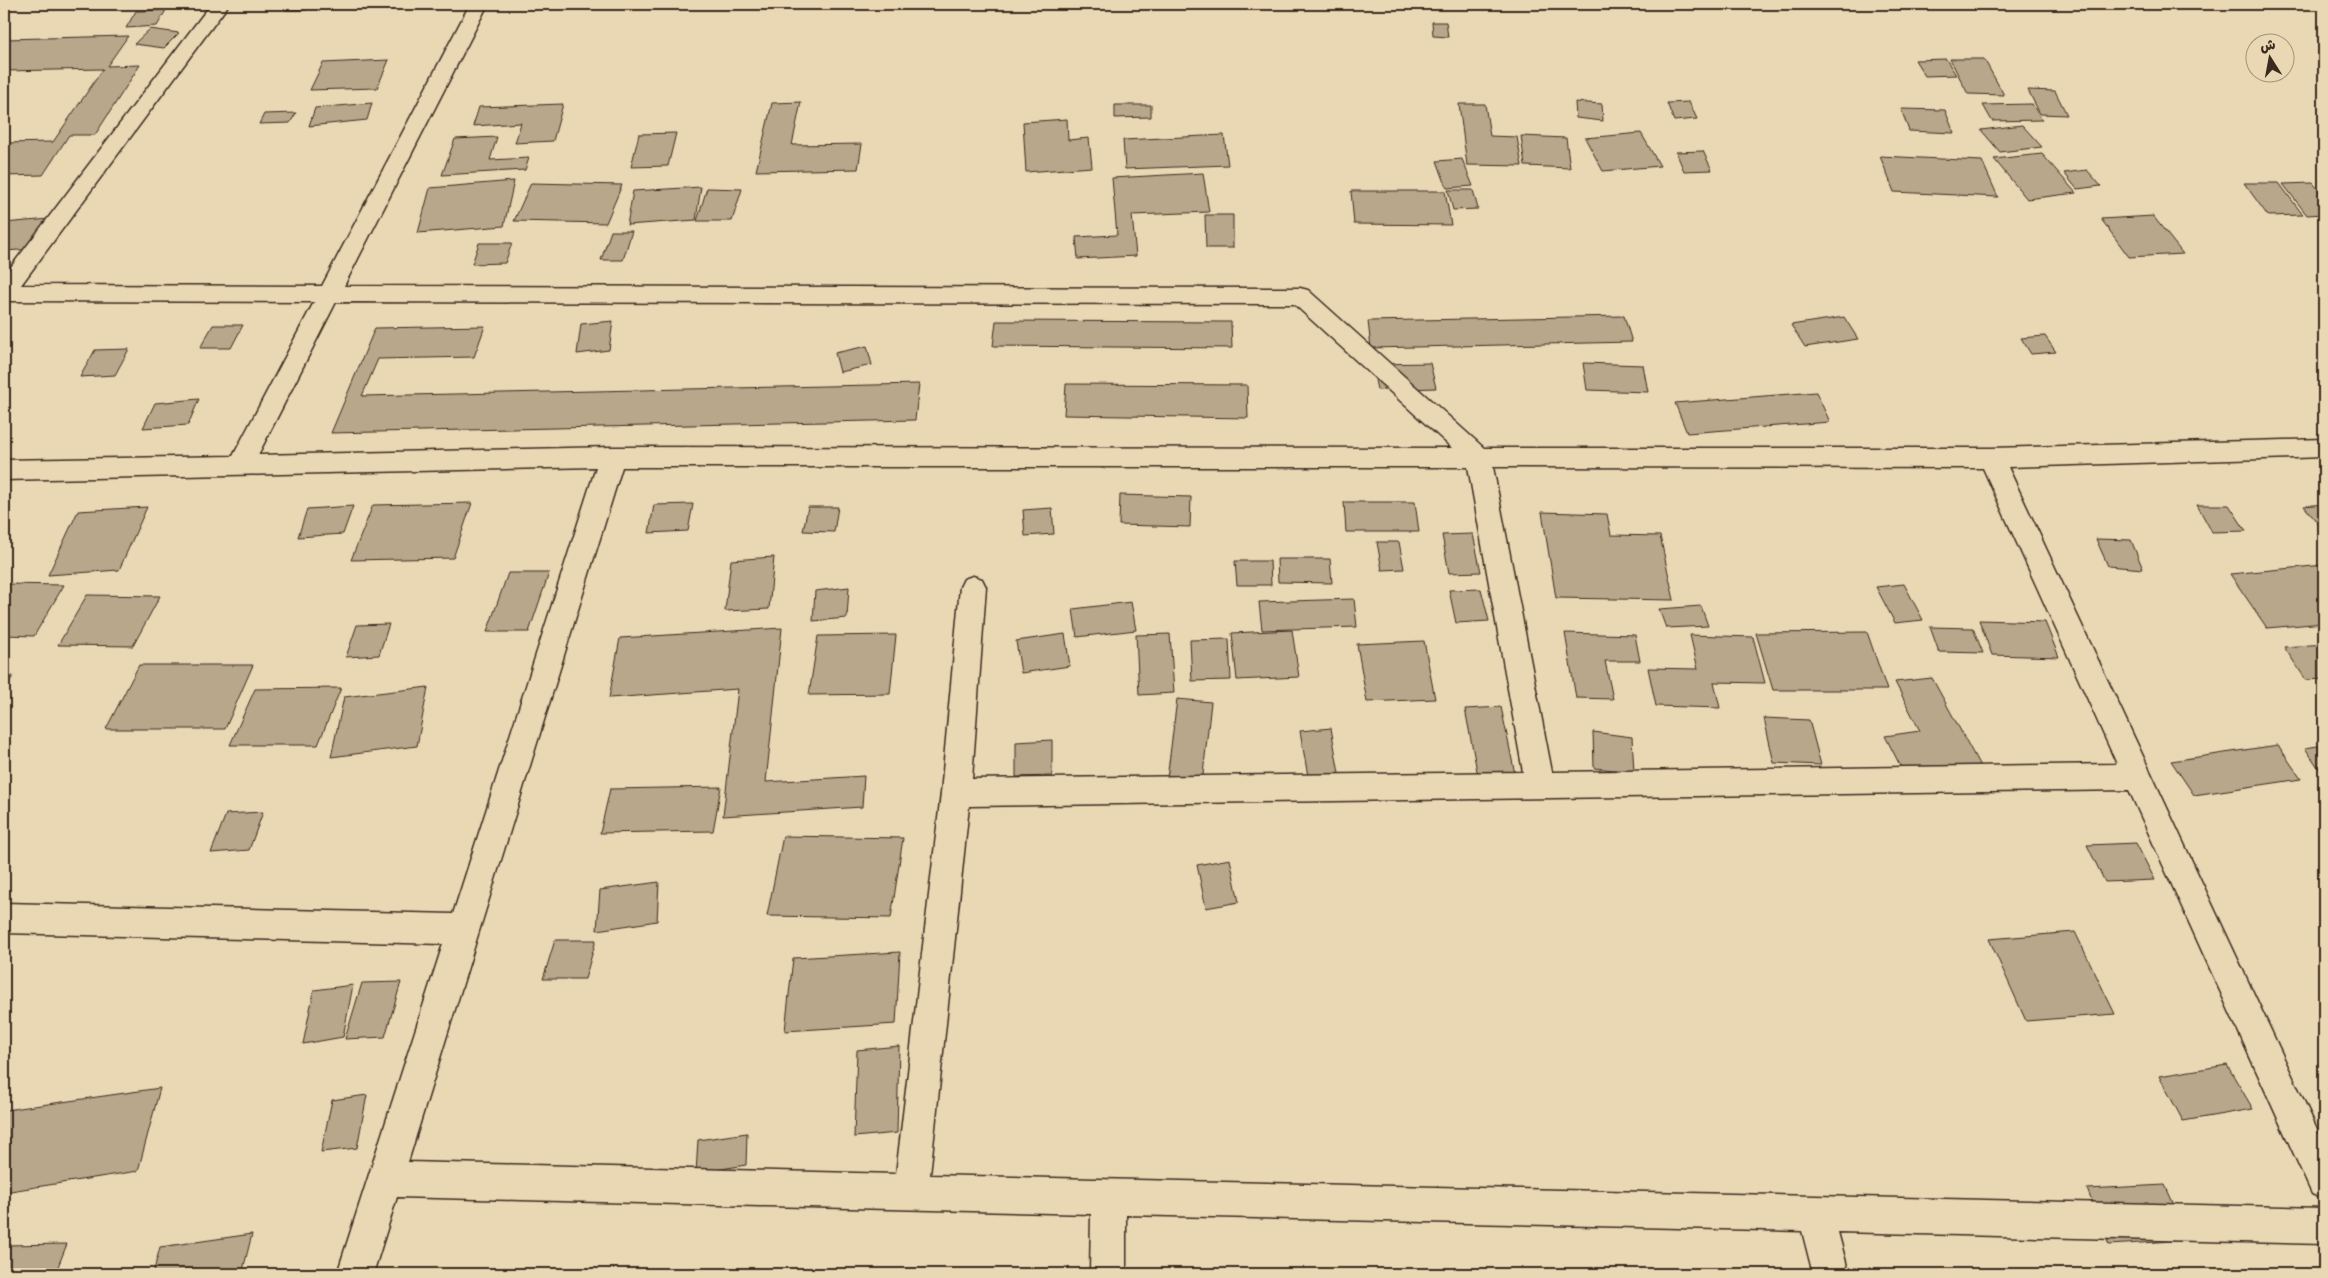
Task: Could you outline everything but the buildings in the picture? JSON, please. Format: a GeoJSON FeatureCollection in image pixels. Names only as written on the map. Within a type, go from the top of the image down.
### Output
{"type":"FeatureCollection","features":[{"type":"Feature","properties":{"kind":"street"},"geometry":{"type":"LineString","coordinates":[[4,292],[220,4]]}},
{"type":"Feature","properties":{"kind":"street"},"geometry":{"type":"LineString","coordinates":[[240,466],[479,4]]}},
{"type":"Feature","properties":{"kind":"street"},"geometry":{"type":"LineString","coordinates":[[4,292],[1300,296],[1479,458],[1540,785]]}},
{"type":"Feature","properties":{"kind":"street"},"geometry":{"type":"LineString","coordinates":[[4,470],[612,458],[1991,458],[2324,448]]}},
{"type":"Feature","properties":{"kind":"street"},"geometry":{"type":"LineString","coordinates":[[355,1274],[612,458]]}},
{"type":"Feature","properties":{"kind":"street"},"geometry":{"type":"LineString","coordinates":[[1991,458],[2324,1182]]}},
{"type":"Feature","properties":{"kind":"street"},"geometry":{"type":"LineString","coordinates":[[910,1192],[956,793],[972,587]]}},
{"type":"Feature","properties":{"kind":"street"},"geometry":{"type":"LineString","coordinates":[[956,793],[2138,777]]}},
{"type":"Feature","properties":{"kind":"street"},"geometry":{"type":"LineString","coordinates":[[4,918],[464,929]]}},
{"type":"Feature","properties":{"kind":"street"},"geometry":{"type":"LineString","coordinates":[[386,1179],[2324,1226]]}},
{"type":"Feature","properties":{"kind":"street"},"geometry":{"type":"LineString","coordinates":[[1108,1274],[1109,1196]]}},
{"type":"Feature","properties":{"kind":"street"},"geometry":{"type":"LineString","coordinates":[[1815,1214],[1831,1274]]}}]}
